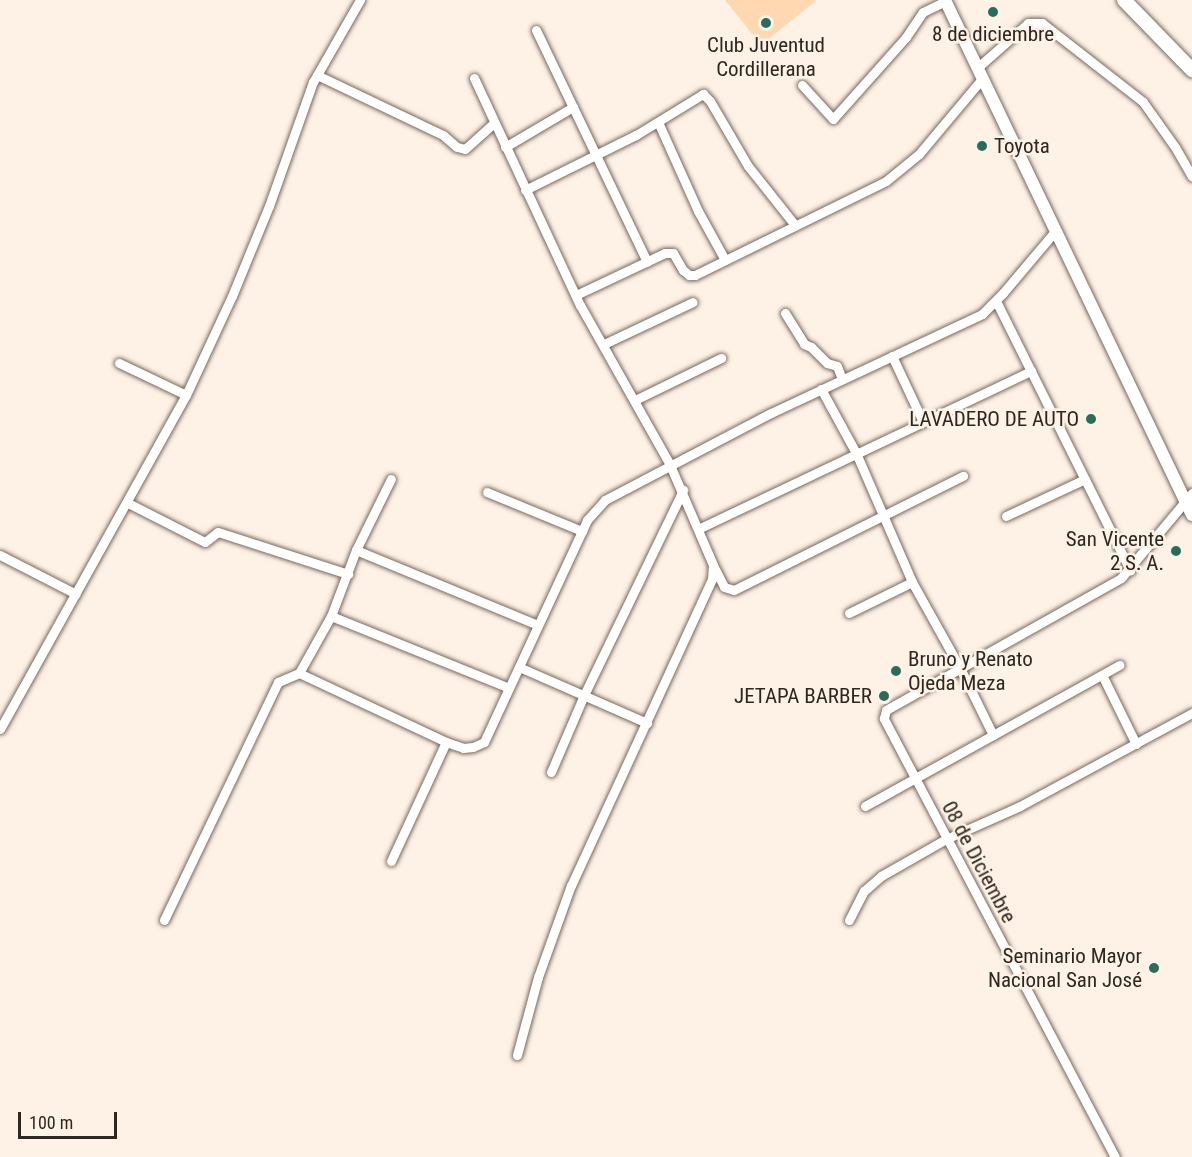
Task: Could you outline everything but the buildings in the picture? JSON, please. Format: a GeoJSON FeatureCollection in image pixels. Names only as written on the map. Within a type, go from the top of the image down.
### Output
{"type":"FeatureCollection","features":[{"type":"Feature","properties":{"kind":"highway"},"geometry":{"type":"LineString","coordinates":[[1124,0],[1192,70]]}},
{"type":"Feature","properties":{"kind":"highway"},"geometry":{"type":"LineString","coordinates":[[1135,0],[1192,59]]}},
{"type":"Feature","properties":{"kind":"main road"},"geometry":{"type":"LineString","coordinates":[[946,0],[1056,230],[1189,497],[1192,514]]}},
{"type":"Feature","properties":{"kind":"street"},"geometry":{"type":"LineString","coordinates":[[0,729],[128,504],[186,395],[232,296],[265,216],[317,75],[360,0]]}},
{"type":"Feature","properties":{"kind":"street"},"geometry":{"type":"LineString","coordinates":[[802,85],[833,118],[906,37],[923,12],[946,0]]}},
{"type":"Feature","properties":{"kind":"street"},"geometry":{"type":"LineString","coordinates":[[576,295],[665,253],[673,253],[683,270],[689,275],[695,275],[886,180],[919,154],[980,73],[1028,23],[1042,23],[1143,102],[1175,147],[1192,176]]}},
{"type":"Feature","properties":{"kind":"street"},"geometry":{"type":"LineString","coordinates":[[536,30],[647,262]]}},
{"type":"Feature","properties":{"kind":"street"},"geometry":{"type":"LineString","coordinates":[[317,75],[443,135],[457,147],[465,149],[494,123]]}},
{"type":"Feature","properties":{"kind":"street"},"geometry":{"type":"LineString","coordinates":[[474,78],[576,295],[670,465],[724,587],[735,590],[963,477]]}},
{"type":"Feature","properties":{"kind":"street"},"geometry":{"type":"LineString","coordinates":[[525,190],[658,122],[703,94],[710,101],[748,166],[795,225]]}},
{"type":"Feature","properties":{"kind":"street"},"geometry":{"type":"LineString","coordinates":[[505,147],[573,107]]}},
{"type":"Feature","properties":{"kind":"street"},"geometry":{"type":"LineString","coordinates":[[658,122],[698,211],[725,260]]}},
{"type":"Feature","properties":{"kind":"street"},"geometry":{"type":"LineString","coordinates":[[299,673],[446,742],[463,748],[484,742],[582,531],[605,500],[821,389],[982,314],[996,301],[1056,230]]}},
{"type":"Feature","properties":{"kind":"street"},"geometry":{"type":"LineString","coordinates":[[996,301],[1130,570]]}},
{"type":"Feature","properties":{"kind":"street"},"geometry":{"type":"LineString","coordinates":[[604,344],[693,302]]}},
{"type":"Feature","properties":{"kind":"street"},"geometry":{"type":"LineString","coordinates":[[785,313],[804,344],[811,347],[827,363],[837,366],[842,380]]}},
{"type":"Feature","properties":{"kind":"street"},"geometry":{"type":"LineString","coordinates":[[892,356],[923,422]]}},
{"type":"Feature","properties":{"kind":"street"},"geometry":{"type":"LineString","coordinates":[[635,400],[721,358]]}},
{"type":"Feature","properties":{"kind":"street"},"geometry":{"type":"LineString","coordinates":[[119,363],[186,395]]}},
{"type":"Feature","properties":{"kind":"street"},"geometry":{"type":"LineString","coordinates":[[698,529],[1030,371]]}},
{"type":"Feature","properties":{"kind":"street"},"geometry":{"type":"LineString","coordinates":[[821,389],[857,453],[882,517],[912,582],[960,668],[993,735]]}},
{"type":"Feature","properties":{"kind":"street"},"geometry":{"type":"LineString","coordinates":[[1006,516],[1085,478]]}},
{"type":"Feature","properties":{"kind":"street"},"geometry":{"type":"LineString","coordinates":[[164,920],[278,682],[299,673],[331,616],[356,550],[391,479]]}},
{"type":"Feature","properties":{"kind":"street"},"geometry":{"type":"LineString","coordinates":[[551,772],[584,695],[682,490]]}},
{"type":"Feature","properties":{"kind":"street"},"geometry":{"type":"LineString","coordinates":[[487,492],[582,531]]}},
{"type":"Feature","properties":{"kind":"street"},"geometry":{"type":"LineString","coordinates":[[960,668],[1121,578],[1189,497]]}},
{"type":"Feature","properties":{"kind":"street"},"geometry":{"type":"LineString","coordinates":[[128,504],[205,542],[218,532],[348,573]]}},
{"type":"Feature","properties":{"kind":"street"},"geometry":{"type":"LineString","coordinates":[[356,550],[538,625]]}},
{"type":"Feature","properties":{"kind":"street"},"geometry":{"type":"LineString","coordinates":[[0,555],[76,594]]}},
{"type":"Feature","properties":{"kind":"street"},"geometry":{"type":"LineString","coordinates":[[517,1055],[557,919],[712,579],[713,565]]}},
{"type":"Feature","properties":{"kind":"street"},"geometry":{"type":"LineString","coordinates":[[849,614],[912,582]]}},
{"type":"Feature","properties":{"kind":"street"},"geometry":{"type":"LineString","coordinates":[[331,616],[509,688]]}},
{"type":"Feature","properties":{"kind":"street"},"geometry":{"type":"LineString","coordinates":[[865,806],[1119,665]]}},
{"type":"Feature","properties":{"kind":"street"},"geometry":{"type":"LineString","coordinates":[[519,667],[647,723]]}},
{"type":"Feature","properties":{"kind":"street","name":"08 de Diciembre"},"geometry":{"type":"LineString","coordinates":[[960,668],[886,710],[884,718],[946,839],[1089,1104],[1114,1157]]}},
{"type":"Feature","properties":{"kind":"street"},"geometry":{"type":"LineString","coordinates":[[1102,675],[1136,744]]}},
{"type":"Feature","properties":{"kind":"street"},"geometry":{"type":"LineString","coordinates":[[849,920],[868,885],[946,839],[1020,806],[1192,713]]}},
{"type":"Feature","properties":{"kind":"street"},"geometry":{"type":"LineString","coordinates":[[391,861],[446,742]]}},
{"type":"Feature","properties":{"kind":"shaded area","name":"Club Juventud Cordillerana"},"geometry":{"type":"Polygon","coordinates":[[[725,0],[815,0],[816,1],[761,45],[725,0]]]}},
{"type":"Feature","properties":{"kind":"place","name":"8 de diciembre"},"geometry":{"type":"Point","coordinates":[993,12]}},
{"type":"Feature","properties":{"kind":"place","name":"Club Juventud Cordillerana"},"geometry":{"type":"Point","coordinates":[766,23]}},
{"type":"Feature","properties":{"kind":"place","name":"Toyota"},"geometry":{"type":"Point","coordinates":[982,146]}},
{"type":"Feature","properties":{"kind":"place","name":"LAVADERO DE AUTO"},"geometry":{"type":"Point","coordinates":[1091,419]}},
{"type":"Feature","properties":{"kind":"place","name":"San Vicente 2 S. A."},"geometry":{"type":"Point","coordinates":[1176,551]}},
{"type":"Feature","properties":{"kind":"place","name":"Bruno y Renato Ojeda Meza"},"geometry":{"type":"Point","coordinates":[896,671]}},
{"type":"Feature","properties":{"kind":"place","name":"JETAPA BARBER"},"geometry":{"type":"Point","coordinates":[884,696]}},
{"type":"Feature","properties":{"kind":"place","name":"Seminario Mayor Nacional San José"},"geometry":{"type":"Point","coordinates":[1154,968]}}]}
